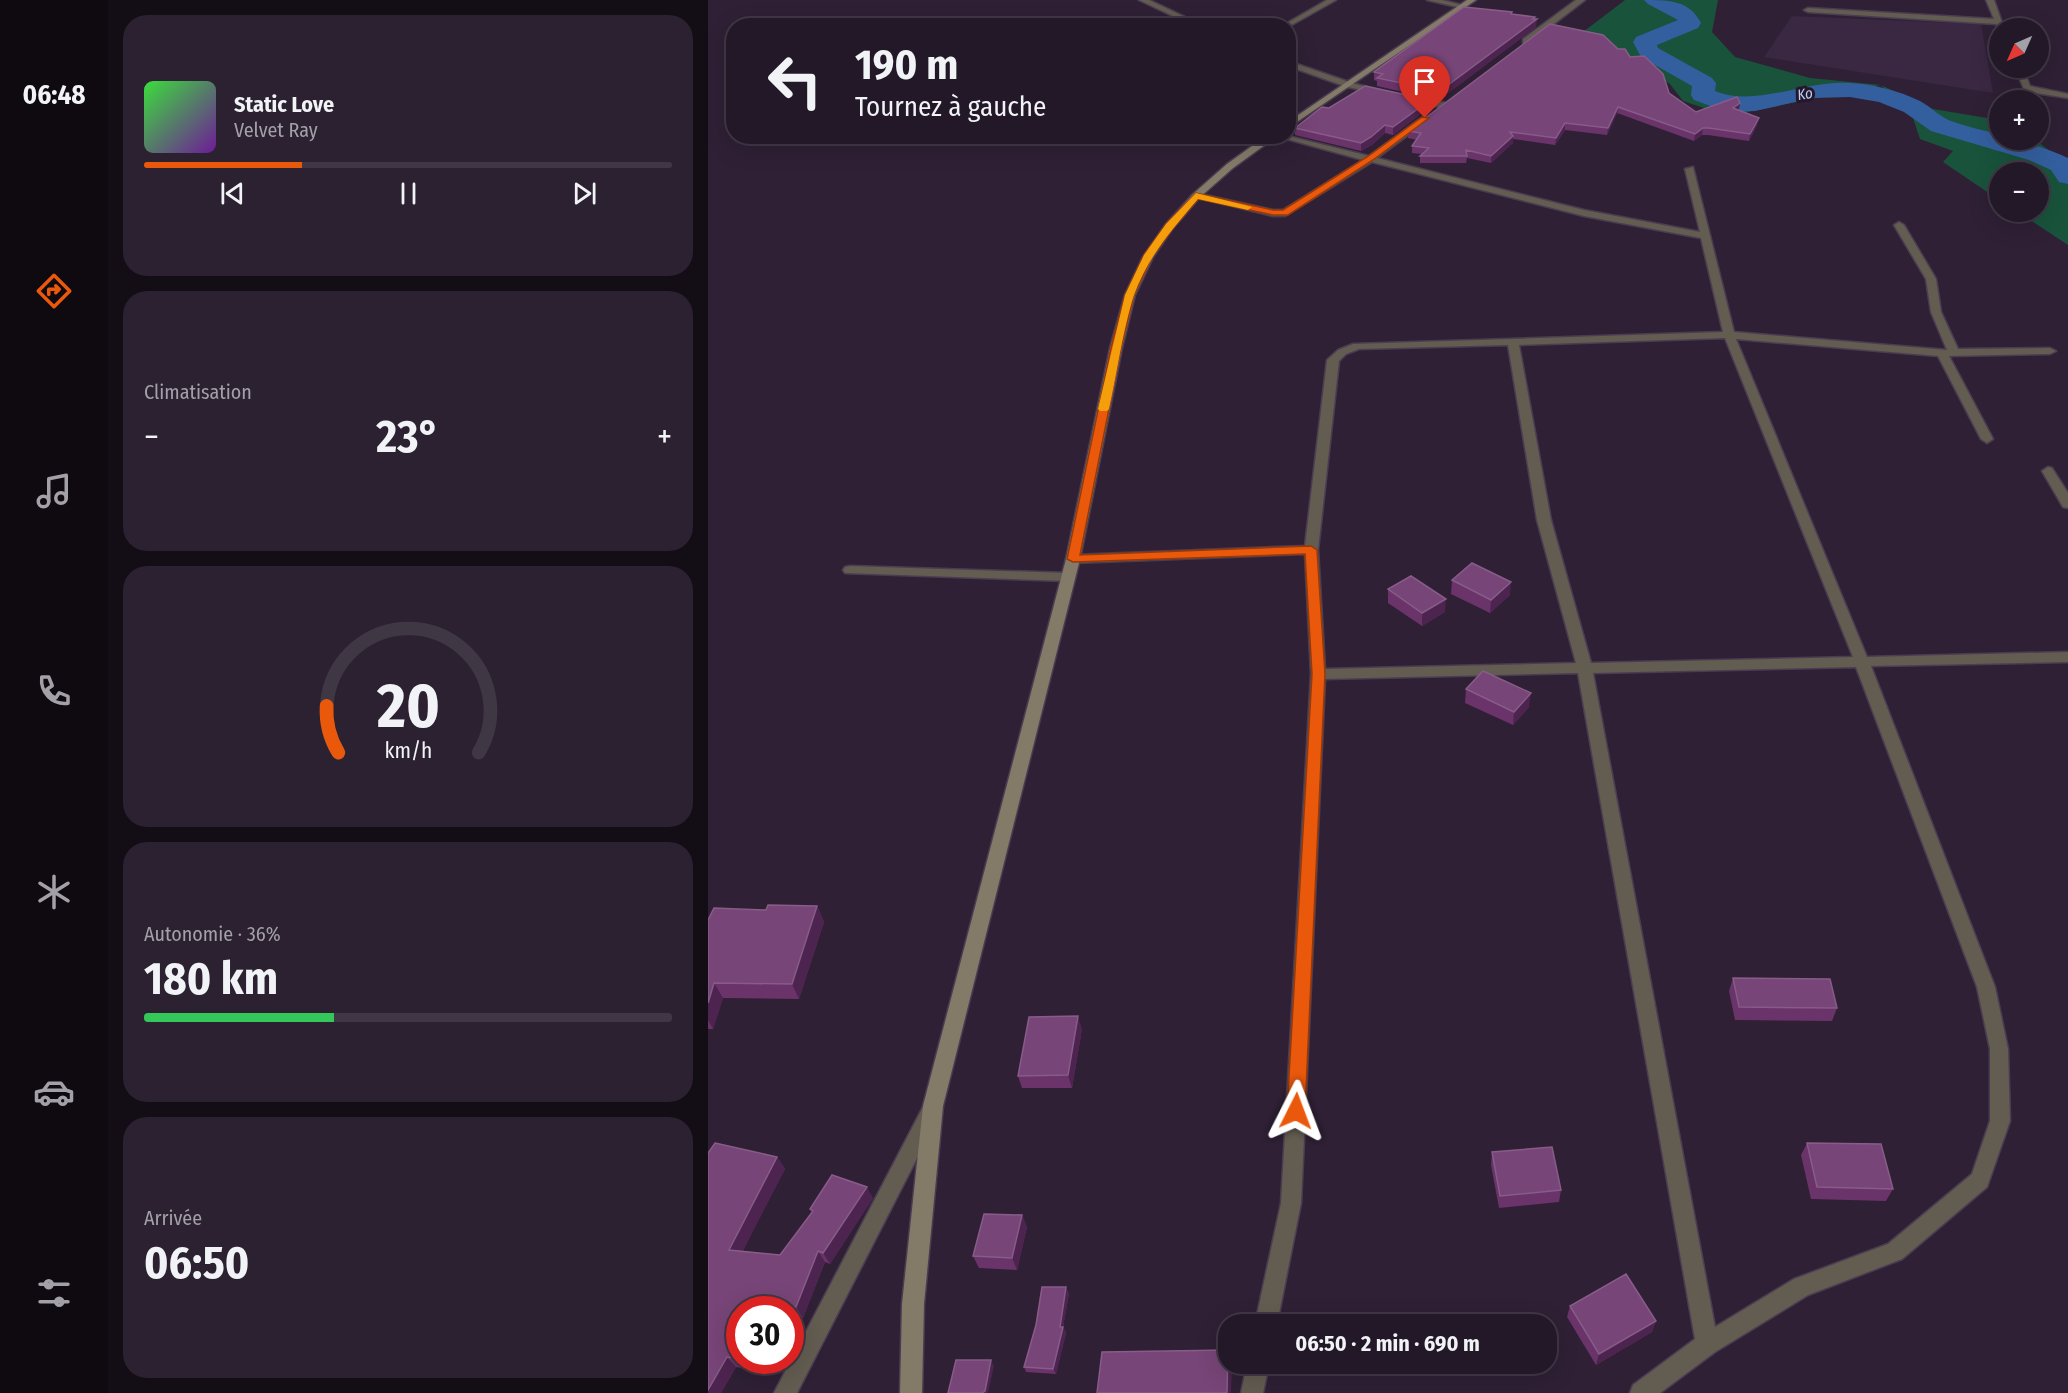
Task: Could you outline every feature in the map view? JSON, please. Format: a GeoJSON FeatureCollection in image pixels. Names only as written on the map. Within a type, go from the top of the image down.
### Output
{"type":"FeatureCollection","features":[{"type":"Feature","properties":{"kind":"main road"},"geometry":{"type":"LineString","coordinates":[[1296,121],[1472,0]]}},
{"type":"Feature","properties":{"kind":"main road"},"geometry":{"type":"LineString","coordinates":[[911,1393],[913,1304],[933,1106],[1073,559],[1116,348],[1130,295],[1148,257],[1169,226],[1196,196],[1230,166],[1262,144]]}},
{"type":"Feature","properties":{"kind":"street"},"geometry":{"type":"LineString","coordinates":[[1143,0],[1184,18]]}},
{"type":"Feature","properties":{"kind":"street"},"geometry":{"type":"LineString","coordinates":[[1296,20],[1332,0]]}},
{"type":"Feature","properties":{"kind":"street"},"geometry":{"type":"LineString","coordinates":[[1431,0],[1462,6]]}},
{"type":"Feature","properties":{"kind":"street"},"geometry":{"type":"LineString","coordinates":[[1516,49],[1581,0]]}},
{"type":"Feature","properties":{"kind":"street"},"geometry":{"type":"LineString","coordinates":[[1990,0],[1997,18]]}},
{"type":"Feature","properties":{"kind":"street"},"geometry":{"type":"LineString","coordinates":[[1808,10],[1989,24]]}},
{"type":"Feature","properties":{"kind":"street"},"geometry":{"type":"LineString","coordinates":[[1296,66],[1350,85],[1443,105]]}},
{"type":"Feature","properties":{"kind":"street"},"geometry":{"type":"LineString","coordinates":[[2023,78],[2027,87],[2036,91],[2068,96]]}},
{"type":"Feature","properties":{"kind":"street"},"geometry":{"type":"LineString","coordinates":[[1196,196],[1273,213],[1285,213],[1370,159],[1452,98]]}},
{"type":"Feature","properties":{"kind":"street"},"geometry":{"type":"LineString","coordinates":[[1296,140],[1584,213],[1706,236]]}},
{"type":"Feature","properties":{"kind":"street"},"geometry":{"type":"LineString","coordinates":[[1641,1393],[1707,1344],[1802,1287],[1895,1252],[1980,1180],[2000,1121],[1999,1049],[1986,987],[1862,662],[1729,335],[1690,169]]}},
{"type":"Feature","properties":{"kind":"street"},"geometry":{"type":"LineString","coordinates":[[1899,225],[1931,279],[1936,312],[1948,353],[1987,440]]}},
{"type":"Feature","properties":{"kind":"street"},"geometry":{"type":"LineString","coordinates":[[1268,1314],[1291,1203],[1318,674],[1311,550],[1333,360],[1342,352],[1358,346],[1729,335],[1948,353],[2050,351]]}},
{"type":"Feature","properties":{"kind":"street"},"geometry":{"type":"LineString","coordinates":[[1514,342],[1544,520],[1585,669],[1707,1344]]}},
{"type":"Feature","properties":{"kind":"street"},"geometry":{"type":"LineString","coordinates":[[2048,471],[2068,504]]}},
{"type":"Feature","properties":{"kind":"street"},"geometry":{"type":"LineString","coordinates":[[1073,559],[1311,550]]}},
{"type":"Feature","properties":{"kind":"street"},"geometry":{"type":"LineString","coordinates":[[850,570],[1068,577]]}},
{"type":"Feature","properties":{"kind":"street"},"geometry":{"type":"LineString","coordinates":[[1318,674],[2068,657]]}},
{"type":"Feature","properties":{"kind":"street"},"geometry":{"type":"LineString","coordinates":[[785,1393],[933,1106]]}},
{"type":"Feature","properties":{"kind":"street"},"geometry":{"type":"LineString","coordinates":[[1252,1393],[1256,1374]]}},
{"type":"Feature","properties":{"kind":"shaded area"},"geometry":{"type":"Polygon","coordinates":[[[1792,16],[1981,24],[1992,90],[1989,90],[1989,92],[1764,57],[1792,16]]]}},
{"type":"Feature","properties":{"kind":"green space"},"geometry":{"type":"Polygon","coordinates":[[[1625,0],[1718,0],[1712,32],[1735,57],[1810,78],[1881,85],[1728,116],[1683,101],[1670,84],[1583,32],[1625,0]]]}},
{"type":"Feature","properties":{"kind":"green space"},"geometry":{"type":"Polygon","coordinates":[[[1881,85],[1933,109],[1989,118],[1989,150],[2048,150],[2068,159],[2068,245],[2033,222],[2049,222],[2049,162],[1989,162],[1989,193],[1943,162],[1953,151],[1920,139],[1913,118],[1881,85]]]}},
{"type":"Feature","properties":{"kind":"building"},"geometry":{"type":"Polygon","coordinates":[[[1464,7],[1512,12],[1511,14],[1537,19],[1440,91],[1377,78],[1383,74],[1374,72],[1464,7]]]}},
{"type":"Feature","properties":{"kind":"building"},"geometry":{"type":"Polygon","coordinates":[[[1550,24],[1603,35],[1618,49],[1625,49],[1630,57],[1644,56],[1663,74],[1669,93],[1696,112],[1737,97],[1740,103],[1733,108],[1759,118],[1750,134],[1703,128],[1695,134],[1618,107],[1608,128],[1565,123],[1556,138],[1510,132],[1513,136],[1491,156],[1466,150],[1467,156],[1420,156],[1429,148],[1412,146],[1421,133],[1408,131],[1550,24]]]}},
{"type":"Feature","properties":{"kind":"building"},"geometry":{"type":"Polygon","coordinates":[[[1365,86],[1430,100],[1393,127],[1385,125],[1361,143],[1296,128],[1322,107],[1329,108],[1365,86]]]}},
{"type":"Feature","properties":{"kind":"building"},"geometry":{"type":"Polygon","coordinates":[[[1472,563],[1511,582],[1491,600],[1452,580],[1472,563]]]}},
{"type":"Feature","properties":{"kind":"building"},"geometry":{"type":"Polygon","coordinates":[[[1411,576],[1446,599],[1422,613],[1388,589],[1411,576]]]}},
{"type":"Feature","properties":{"kind":"building"},"geometry":{"type":"Polygon","coordinates":[[[1483,671],[1531,693],[1514,712],[1466,689],[1483,671]]]}},
{"type":"Feature","properties":{"kind":"building"},"geometry":{"type":"Polygon","coordinates":[[[768,905],[817,906],[792,984],[714,983],[708,1003],[708,920],[714,908],[766,910],[768,905]]]}},
{"type":"Feature","properties":{"kind":"building"},"geometry":{"type":"Polygon","coordinates":[[[1733,978],[1830,979],[1837,1008],[1739,1007],[1733,978]]]}},
{"type":"Feature","properties":{"kind":"building"},"geometry":{"type":"Polygon","coordinates":[[[1078,1016],[1068,1075],[1018,1076],[1029,1017],[1078,1016]]]}},
{"type":"Feature","properties":{"kind":"building"},"geometry":{"type":"Polygon","coordinates":[[[715,1143],[777,1157],[729,1250],[780,1255],[813,1211],[810,1209],[832,1175],[867,1187],[823,1253],[818,1251],[800,1296],[726,1296],[726,1359],[708,1390],[708,1153],[715,1143]]]}},
{"type":"Feature","properties":{"kind":"building"},"geometry":{"type":"Polygon","coordinates":[[[1807,1143],[1881,1144],[1893,1189],[1817,1187],[1807,1143]]]}},
{"type":"Feature","properties":{"kind":"building"},"geometry":{"type":"Polygon","coordinates":[[[1552,1147],[1561,1190],[1500,1196],[1492,1152],[1552,1147]]]}},
{"type":"Feature","properties":{"kind":"building"},"geometry":{"type":"Polygon","coordinates":[[[984,1214],[1022,1215],[1012,1258],[973,1256],[984,1214]]]}},
{"type":"Feature","properties":{"kind":"building"},"geometry":{"type":"Polygon","coordinates":[[[1626,1274],[1656,1321],[1599,1354],[1570,1306],[1626,1274]]]}},
{"type":"Feature","properties":{"kind":"building"},"geometry":{"type":"Polygon","coordinates":[[[1042,1287],[1066,1287],[1060,1327],[1063,1327],[1053,1369],[1024,1367],[1036,1325],[1042,1287]]]}},
{"type":"Feature","properties":{"kind":"building"},"geometry":{"type":"Polygon","coordinates":[[[1218,1350],[1218,1374],[1227,1374],[1227,1393],[1097,1393],[1102,1352],[1218,1350]]]}},
{"type":"Feature","properties":{"kind":"building"},"geometry":{"type":"Polygon","coordinates":[[[956,1360],[991,1360],[985,1391],[982,1393],[948,1393],[956,1360]]]}},
{"type":"Feature","properties":{"kind":"waterway","name":"Ko"},"geometry":{"type":"LineString","coordinates":[[1655,0],[1686,14],[1690,23],[1644,42],[1649,52],[1704,83],[1703,95],[1727,105],[1755,104],[1813,91],[1850,90],[1885,96],[1913,107],[1940,126],[2038,154],[2062,165],[2068,176]]}},
{"type":"Feature","properties":{"kind":"slow traffic"},"geometry":{"type":"LineString","coordinates":[[1104,409],[1116,348],[1130,295],[1148,257],[1169,226],[1196,196],[1248,207]]}},
{"type":"Feature","properties":{"kind":"route"},"geometry":{"type":"LineString","coordinates":[[1296,1111],[1318,674],[1311,550],[1073,559],[1116,348],[1130,295],[1148,257],[1169,226],[1196,196],[1273,213],[1285,213],[1370,159],[1425,118]]}}]}
